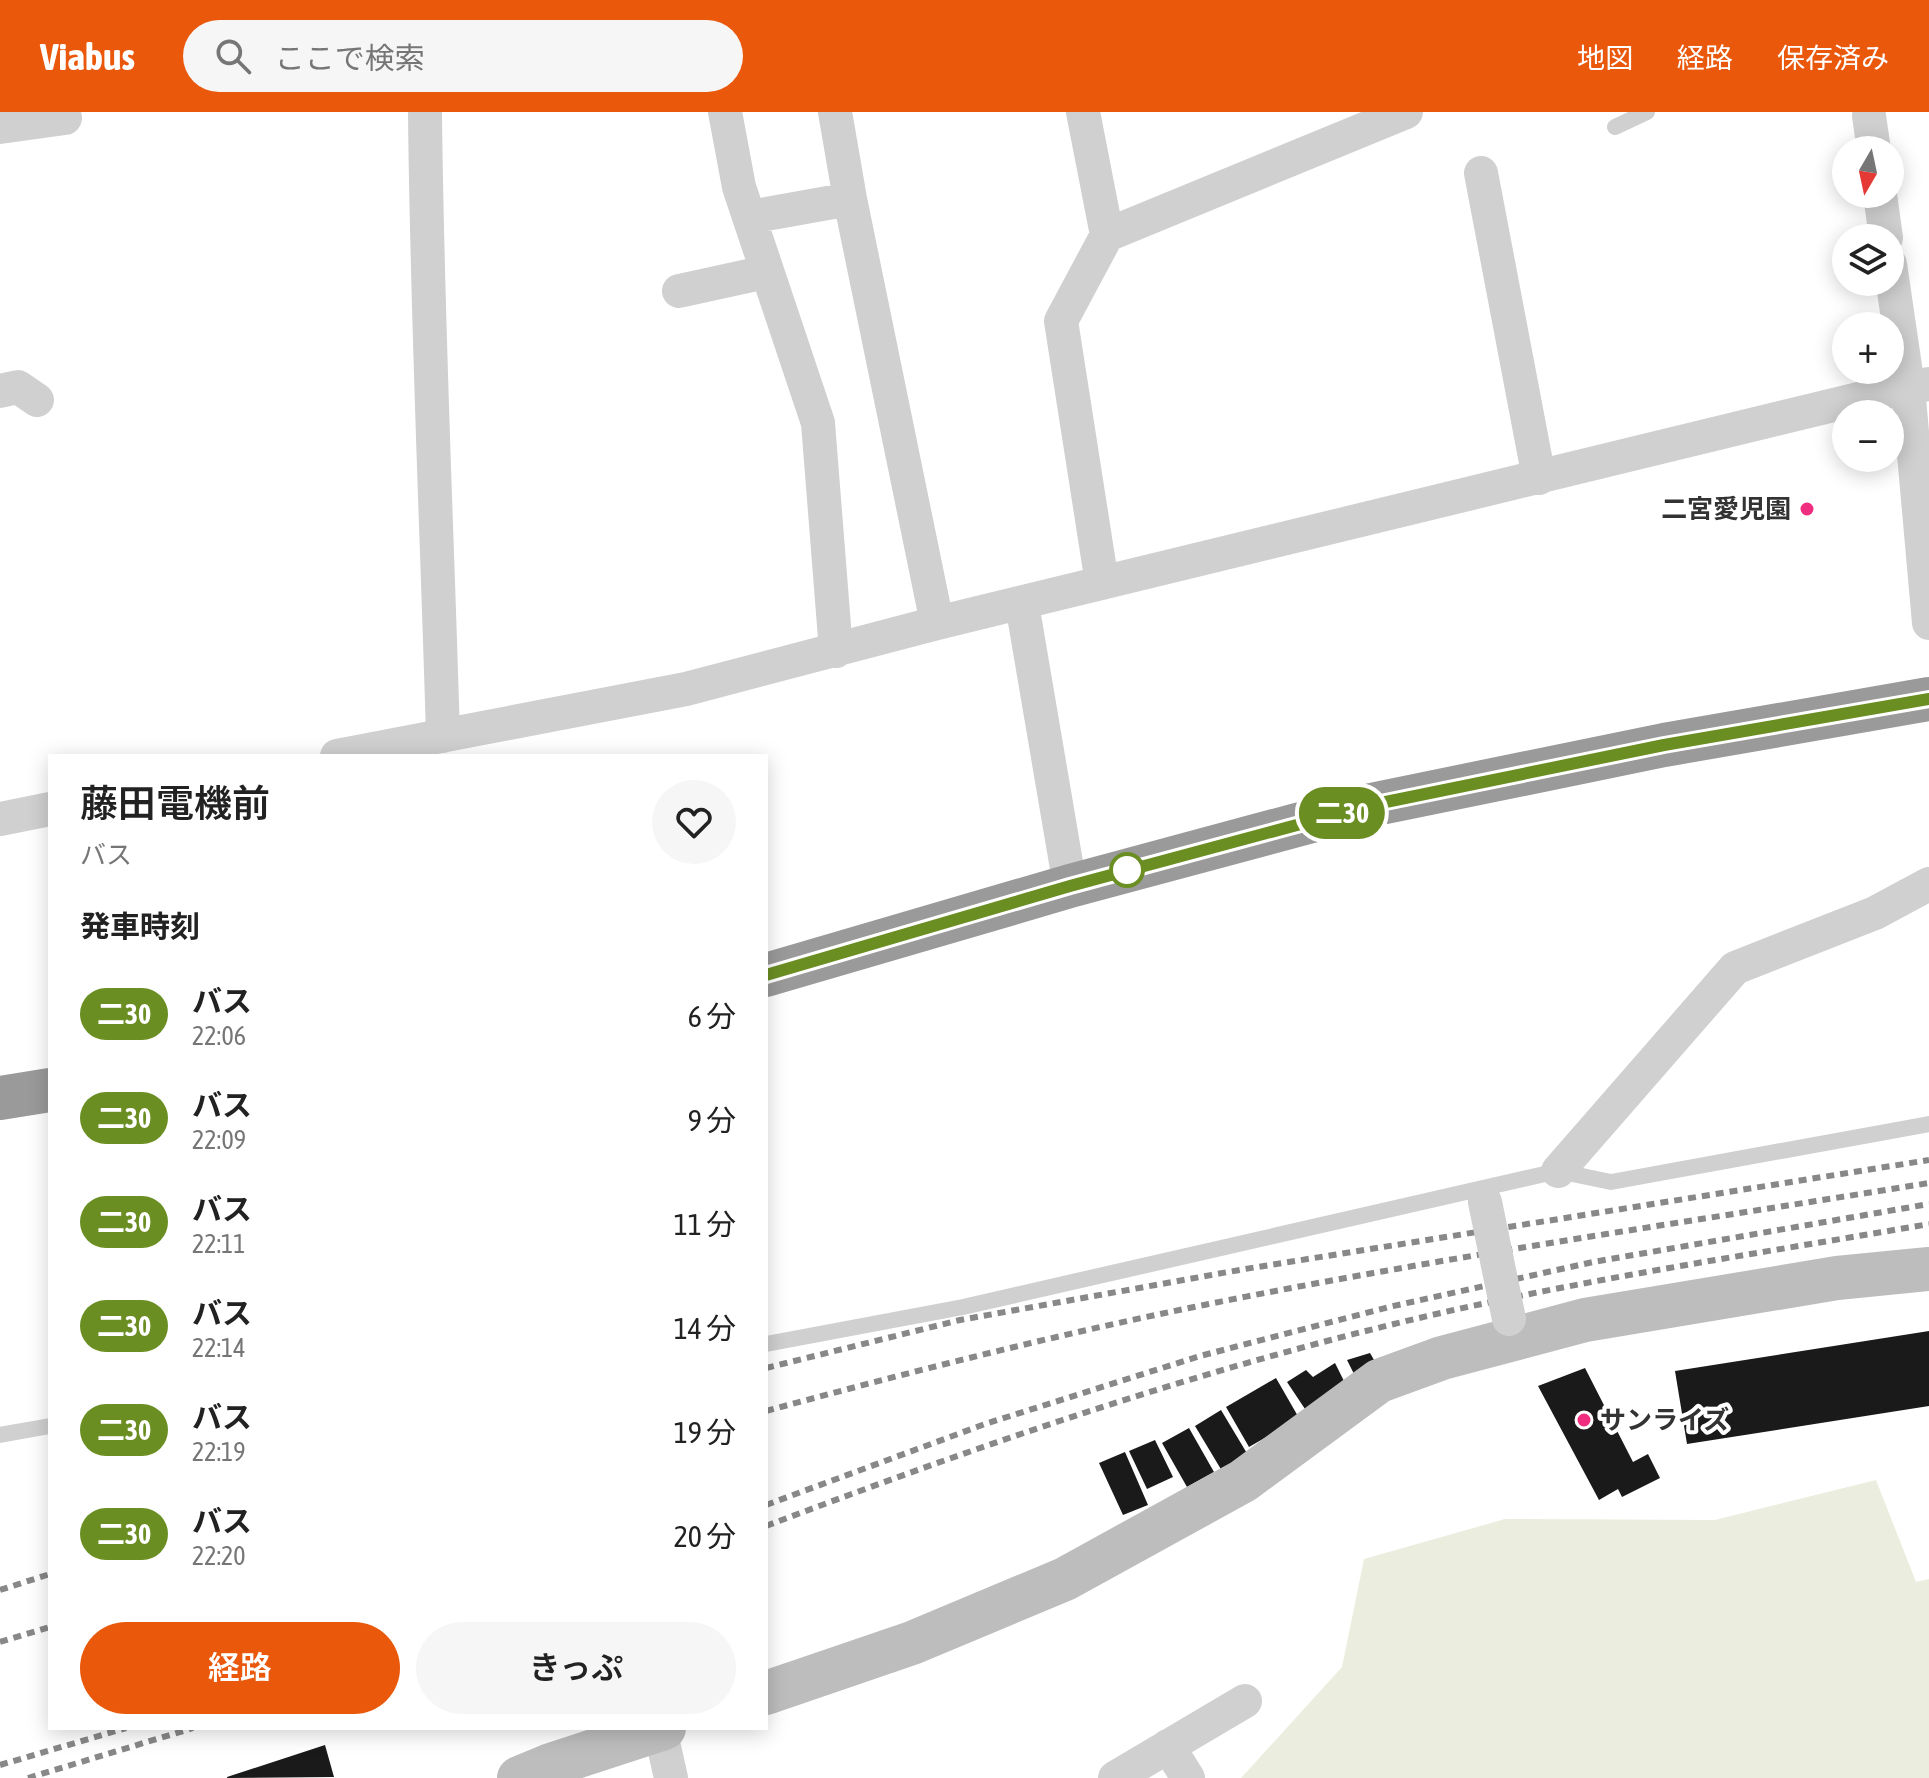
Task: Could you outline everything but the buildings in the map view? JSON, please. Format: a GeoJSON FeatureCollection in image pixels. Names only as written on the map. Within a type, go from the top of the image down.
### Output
{"type":"FeatureCollection","features":[{"type":"Feature","properties":{"kind":"highway"},"geometry":{"type":"LineString","coordinates":[[768,974],[1070,886],[1371,805],[1664,745],[1929,699]]}},
{"type":"Feature","properties":{"kind":"highway"},"geometry":{"type":"LineString","coordinates":[[0,1098],[48,1090]]}},
{"type":"Feature","properties":{"kind":"street"},"geometry":{"type":"LineString","coordinates":[[425,112],[427,265],[443,736]]}},
{"type":"Feature","properties":{"kind":"street"},"geometry":{"type":"LineString","coordinates":[[725,112],[739,187],[818,423],[836,651]]}},
{"type":"Feature","properties":{"kind":"street"},"geometry":{"type":"LineString","coordinates":[[835,112],[937,623]]}},
{"type":"Feature","properties":{"kind":"street"},"geometry":{"type":"LineString","coordinates":[[1083,112],[1107,235],[1061,321],[1102,583]]}},
{"type":"Feature","properties":{"kind":"street"},"geometry":{"type":"LineString","coordinates":[[1107,235],[1406,112]]}},
{"type":"Feature","properties":{"kind":"street"},"geometry":{"type":"LineString","coordinates":[[1868,114],[1872,136]]}},
{"type":"Feature","properties":{"kind":"street"},"geometry":{"type":"LineString","coordinates":[[0,127],[65,118]]}},
{"type":"Feature","properties":{"kind":"street"},"geometry":{"type":"LineString","coordinates":[[1481,173],[1539,478]]}},
{"type":"Feature","properties":{"kind":"street"},"geometry":{"type":"LineString","coordinates":[[750,217],[850,199]]}},
{"type":"Feature","properties":{"kind":"street"},"geometry":{"type":"LineString","coordinates":[[679,291],[766,272]]}},
{"type":"Feature","properties":{"kind":"street"},"geometry":{"type":"LineString","coordinates":[[1897,296],[1918,385],[1929,623]]}},
{"type":"Feature","properties":{"kind":"street"},"geometry":{"type":"LineString","coordinates":[[348,754],[686,689],[937,623],[1918,385]]}},
{"type":"Feature","properties":{"kind":"street"},"geometry":{"type":"LineString","coordinates":[[0,391],[18,387],[37,400]]}},
{"type":"Feature","properties":{"kind":"street"},"geometry":{"type":"LineString","coordinates":[[1022,604],[1070,886]]}},
{"type":"Feature","properties":{"kind":"street"},"geometry":{"type":"LineString","coordinates":[[0,819],[48,809]]}},
{"type":"Feature","properties":{"kind":"street"},"geometry":{"type":"LineString","coordinates":[[1558,1171],[1735,968],[1875,913],[1929,884]]}},
{"type":"Feature","properties":{"kind":"street"},"geometry":{"type":"LineString","coordinates":[[1485,1202],[1509,1319]]}},
{"type":"Feature","properties":{"kind":"street"},"geometry":{"type":"LineString","coordinates":[[768,1692],[912,1643],[1065,1579],[1243,1481],[1379,1381],[1442,1358],[1585,1320],[1837,1278],[1929,1269]]}},
{"type":"Feature","properties":{"kind":"street"},"geometry":{"type":"LineString","coordinates":[[1115,1778],[1245,1701]]}},
{"type":"Feature","properties":{"kind":"street"},"geometry":{"type":"LineString","coordinates":[[539,1774],[659,1730]]}},
{"type":"Feature","properties":{"kind":"street"},"geometry":{"type":"LineString","coordinates":[[662,1730],[671,1778]]}},
{"type":"Feature","properties":{"kind":"street"},"geometry":{"type":"LineString","coordinates":[[1168,1746],[1188,1778]]}},
{"type":"Feature","properties":{"kind":"lane"},"geometry":{"type":"LineString","coordinates":[[1615,127],[1647,112]]}},
{"type":"Feature","properties":{"kind":"lane"},"geometry":{"type":"LineString","coordinates":[[768,1344],[963,1307],[1558,1171],[1611,1182],[1929,1124]]}},
{"type":"Feature","properties":{"kind":"lane"},"geometry":{"type":"LineString","coordinates":[[0,1435],[48,1426]]}},
{"type":"Feature","properties":{"kind":"green space"},"geometry":{"type":"Polygon","coordinates":[[[1876,1480],[1916,1582],[1929,1579],[1929,1778],[1241,1778],[1342,1667],[1364,1559],[1505,1519],[1715,1520],[1876,1480]]]}},
{"type":"Feature","properties":{"kind":"railway"},"geometry":{"type":"LineString","coordinates":[[768,1368],[960,1320],[1245,1269],[1929,1160]]}},
{"type":"Feature","properties":{"kind":"railway"},"geometry":{"type":"LineString","coordinates":[[768,1410],[1030,1343],[1281,1290],[1466,1257],[1929,1183]]}},
{"type":"Feature","properties":{"kind":"railway"},"geometry":{"type":"LineString","coordinates":[[768,1504],[985,1424],[1200,1356],[1389,1307],[1593,1262],[1929,1204]]}},
{"type":"Feature","properties":{"kind":"railway"},"geometry":{"type":"LineString","coordinates":[[768,1525],[1077,1415],[1314,1344],[1527,1295],[1929,1224]]}},
{"type":"Feature","properties":{"kind":"railway"},"geometry":{"type":"LineString","coordinates":[[0,1590],[48,1575]]}},
{"type":"Feature","properties":{"kind":"railway"},"geometry":{"type":"LineString","coordinates":[[0,1642],[48,1628]]}},
{"type":"Feature","properties":{"kind":"railway"},"geometry":{"type":"LineString","coordinates":[[0,1765],[119,1730]]}},
{"type":"Feature","properties":{"kind":"railway"},"geometry":{"type":"LineString","coordinates":[[28,1778],[186,1730]]}},
{"type":"Feature","properties":{"kind":"bus line","name":"二30"},"geometry":{"type":"LineString","coordinates":[[768,975],[1070,886],[1371,805],[1664,745],[1929,699]]}},
{"type":"Feature","properties":{"kind":"place","name":"二宮愛児園"},"geometry":{"type":"Point","coordinates":[1807,509]}},
{"type":"Feature","properties":{"kind":"place","name":"サンライズ"},"geometry":{"type":"Point","coordinates":[1584,1420]}}]}
